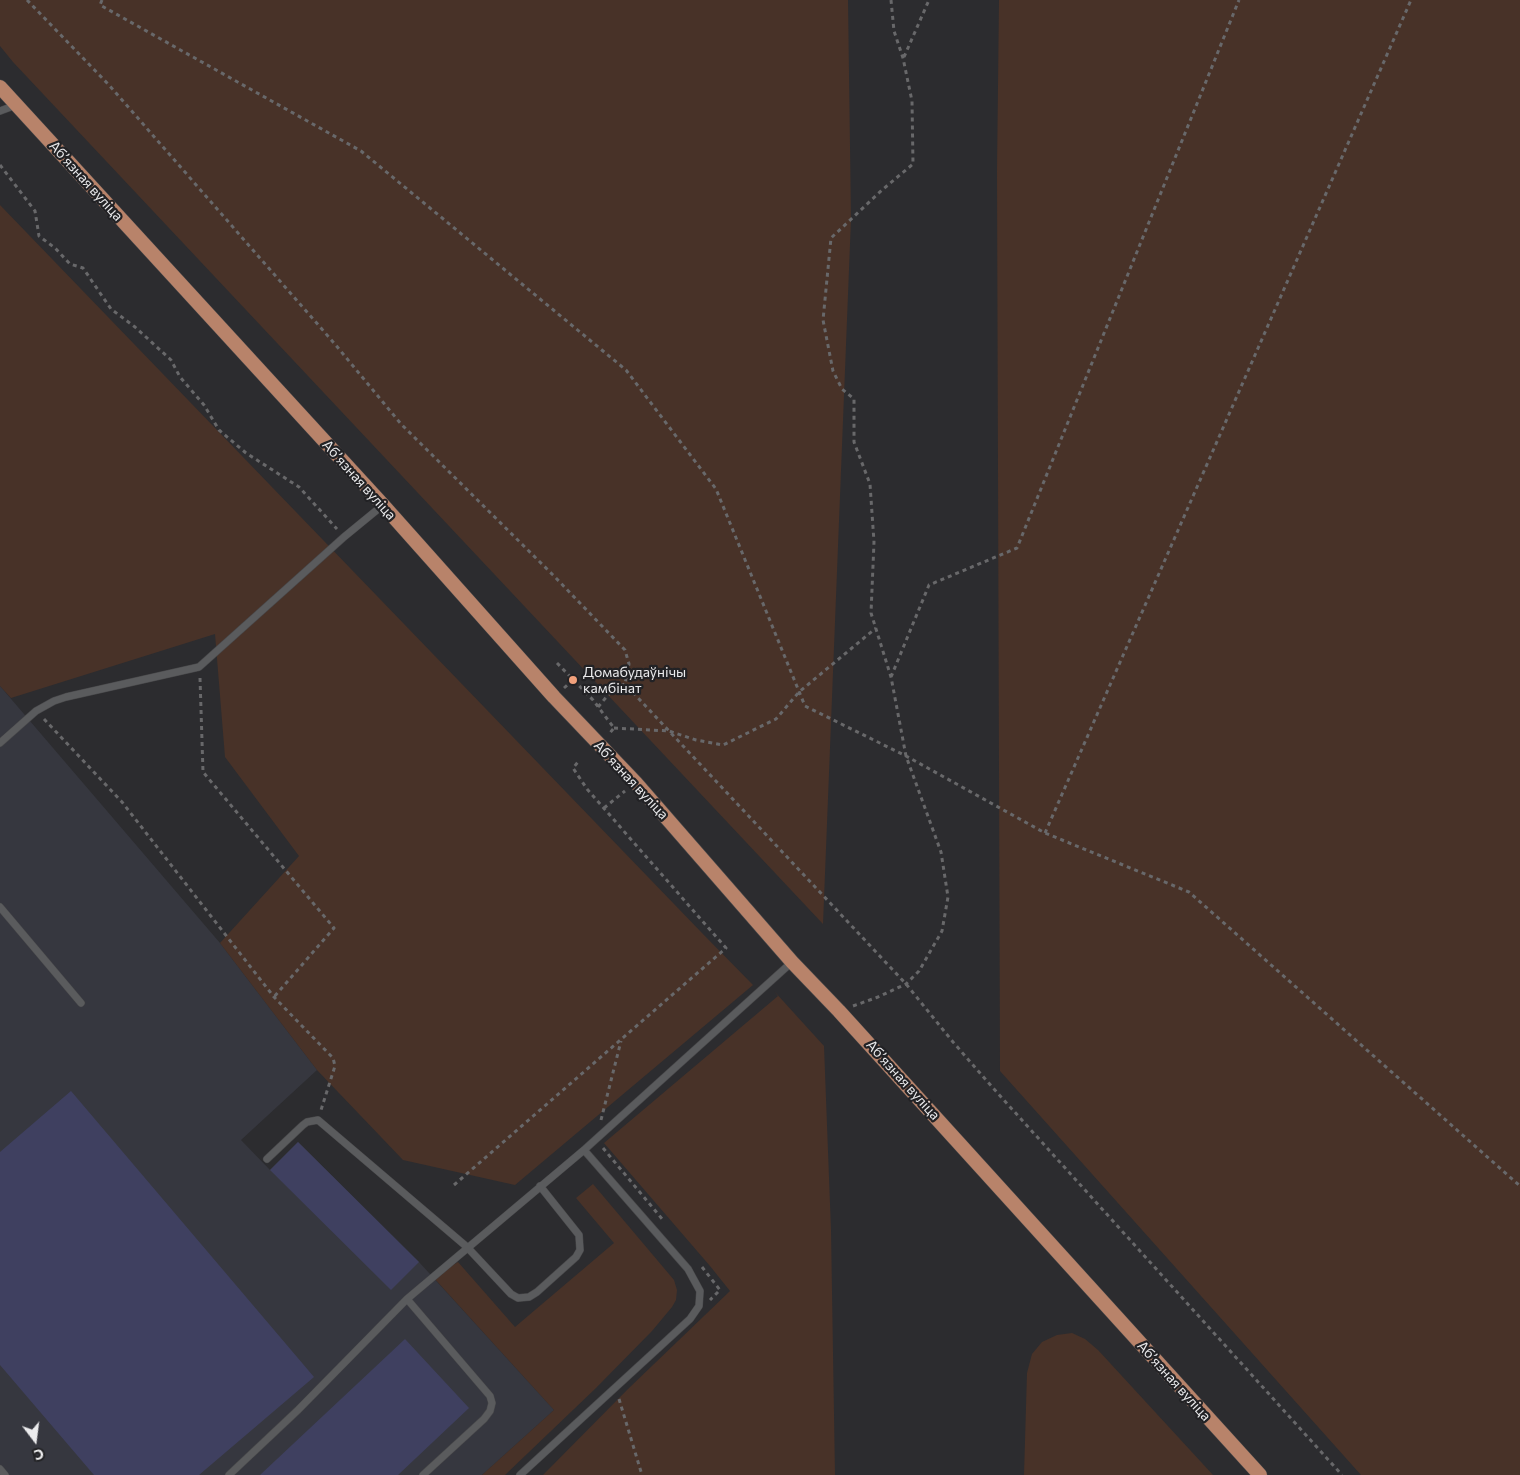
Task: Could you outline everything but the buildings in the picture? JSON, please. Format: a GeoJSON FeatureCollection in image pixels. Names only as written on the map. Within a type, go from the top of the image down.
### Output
{"type":"FeatureCollection","features":[{"type":"Feature","properties":{"kind":"main road","name":"Абʼязная вуліца"},"geometry":{"type":"LineString","coordinates":[[0,87],[383,505],[598,745],[636,783],[792,962],[839,1011],[1260,1475]]}},
{"type":"Feature","properties":{"kind":"lane"},"geometry":{"type":"LineString","coordinates":[[0,111],[16,105]]}},
{"type":"Feature","properties":{"kind":"lane"},"geometry":{"type":"LineString","coordinates":[[0,743],[36,711],[54,701],[199,667],[344,537],[383,505]]}},
{"type":"Feature","properties":{"kind":"lane"},"geometry":{"type":"LineString","coordinates":[[0,907],[82,1003]]}},
{"type":"Feature","properties":{"kind":"lane"},"geometry":{"type":"LineString","coordinates":[[229,1475],[298,1410],[407,1299],[584,1150],[792,962]]}},
{"type":"Feature","properties":{"kind":"lane"},"geometry":{"type":"LineString","coordinates":[[267,1159],[303,1125],[307,1122],[318,1120],[467,1247],[511,1294],[518,1298],[529,1297],[537,1292],[576,1257],[580,1250],[579,1234],[540,1186]]}},
{"type":"Feature","properties":{"kind":"lane"},"geometry":{"type":"LineString","coordinates":[[520,1475],[683,1325],[699,1306],[700,1291],[688,1269],[584,1150]]}},
{"type":"Feature","properties":{"kind":"lane"},"geometry":{"type":"LineString","coordinates":[[407,1299],[490,1396],[492,1403],[490,1411],[484,1419],[423,1475]]}},
{"type":"Feature","properties":{"kind":"lane"},"geometry":{"type":"LineString","coordinates":[[0,1469],[5,1475]]}},
{"type":"Feature","properties":{"kind":"path"},"geometry":{"type":"LineString","coordinates":[[27,0],[109,85],[334,343],[401,424],[553,575],[625,650],[630,664],[625,684]]}},
{"type":"Feature","properties":{"kind":"path"},"geometry":{"type":"LineString","coordinates":[[102,0],[100,5],[361,152],[626,370],[716,489],[805,706],[906,756],[1045,833],[1189,892],[1520,1186]]}},
{"type":"Feature","properties":{"kind":"path"},"geometry":{"type":"LineString","coordinates":[[839,1011],[878,997],[906,984],[919,971],[942,931],[948,897],[941,852],[906,756],[892,677],[871,613],[874,542],[870,484],[854,442],[854,399],[842,389],[833,371],[822,320],[831,238],[913,164],[912,100],[903,58],[894,31],[891,0]]}},
{"type":"Feature","properties":{"kind":"path"},"geometry":{"type":"LineString","coordinates":[[903,58],[929,0]]}},
{"type":"Feature","properties":{"kind":"path"},"geometry":{"type":"LineString","coordinates":[[892,677],[929,585],[1017,548],[1239,0]]}},
{"type":"Feature","properties":{"kind":"path"},"geometry":{"type":"LineString","coordinates":[[1045,833],[1411,0]]}},
{"type":"Feature","properties":{"kind":"path"},"geometry":{"type":"LineString","coordinates":[[0,165],[36,211],[39,236],[55,248],[70,264],[83,268],[111,309],[135,327],[171,360],[180,377],[204,405],[219,430],[246,453],[299,487],[344,537]]}},
{"type":"Feature","properties":{"kind":"path"},"geometry":{"type":"LineString","coordinates":[[557,663],[598,707],[614,728],[670,731],[696,740],[723,745],[776,719],[799,692],[876,628]]}},
{"type":"Feature","properties":{"kind":"path"},"geometry":{"type":"LineString","coordinates":[[199,667],[203,772],[334,928],[274,997]]}},
{"type":"Feature","properties":{"kind":"path"},"geometry":{"type":"LineString","coordinates":[[598,707],[614,688],[625,684]]}},
{"type":"Feature","properties":{"kind":"path"},"geometry":{"type":"LineString","coordinates":[[625,684],[906,984],[993,1088],[1342,1475]]}},
{"type":"Feature","properties":{"kind":"path"},"geometry":{"type":"LineString","coordinates":[[36,711],[122,802],[274,997],[333,1058],[335,1066],[318,1120]]}},
{"type":"Feature","properties":{"kind":"path"},"geometry":{"type":"LineString","coordinates":[[598,745],[614,728]]}},
{"type":"Feature","properties":{"kind":"path"},"geometry":{"type":"LineString","coordinates":[[454,1184],[726,948],[587,789],[573,768],[578,762]]}},
{"type":"Feature","properties":{"kind":"path"},"geometry":{"type":"LineString","coordinates":[[604,808],[636,783]]}},
{"type":"Feature","properties":{"kind":"path"},"geometry":{"type":"LineString","coordinates":[[621,1040],[596,1139],[664,1222]]}},
{"type":"Feature","properties":{"kind":"path"},"geometry":{"type":"LineString","coordinates":[[695,1260],[720,1290],[706,1304]]}},
{"type":"Feature","properties":{"kind":"path"},"geometry":{"type":"LineString","coordinates":[[617,1390],[642,1475]]}},
{"type":"Feature","properties":{"kind":"shaded area"},"geometry":{"type":"Polygon","coordinates":[[[0,0],[848,0],[851,219],[823,924],[13,62],[0,46],[0,0]]]}},
{"type":"Feature","properties":{"kind":"shaded area"},"geometry":{"type":"Polygon","coordinates":[[[999,0],[1520,0],[1520,1475],[1361,1475],[1000,1071],[997,171],[999,0]]]}},
{"type":"Feature","properties":{"kind":"shaded area"},"geometry":{"type":"Polygon","coordinates":[[[0,205],[753,985],[515,1185],[403,1160],[317,1070],[220,943],[299,856],[225,757],[215,634],[11,698],[0,686],[0,205]]]}},
{"type":"Feature","properties":{"kind":"shaded area"},"geometry":{"type":"Polygon","coordinates":[[[0,686],[220,943],[317,1070],[241,1140],[270,1170],[298,1142],[419,1262],[554,1410],[482,1475],[0,1475],[0,686]]]}},
{"type":"Feature","properties":{"kind":"shaded area"},"geometry":{"type":"Polygon","coordinates":[[[774,991],[824,1046],[831,1230],[835,1475],[543,1475],[628,1389],[730,1291],[604,1143],[778,996],[774,991]]]}},
{"type":"Feature","properties":{"kind":"shaded area"},"geometry":{"type":"Polygon","coordinates":[[[593,1184],[674,1280],[677,1290],[676,1300],[652,1331],[596,1388],[505,1475],[482,1475],[554,1410],[433,1277],[458,1262],[515,1327],[614,1243],[576,1198],[593,1184]]]}},
{"type":"Feature","properties":{"kind":"shaded area"},"geometry":{"type":"Polygon","coordinates":[[[1072,1333],[1085,1339],[1098,1350],[1213,1475],[1024,1475],[1027,1373],[1032,1354],[1042,1342],[1057,1335],[1072,1333]]]}},
{"type":"Feature","properties":{"kind":"place","name":"Домабудаўнічы камбінат"},"geometry":{"type":"Point","coordinates":[573,680]}}]}
